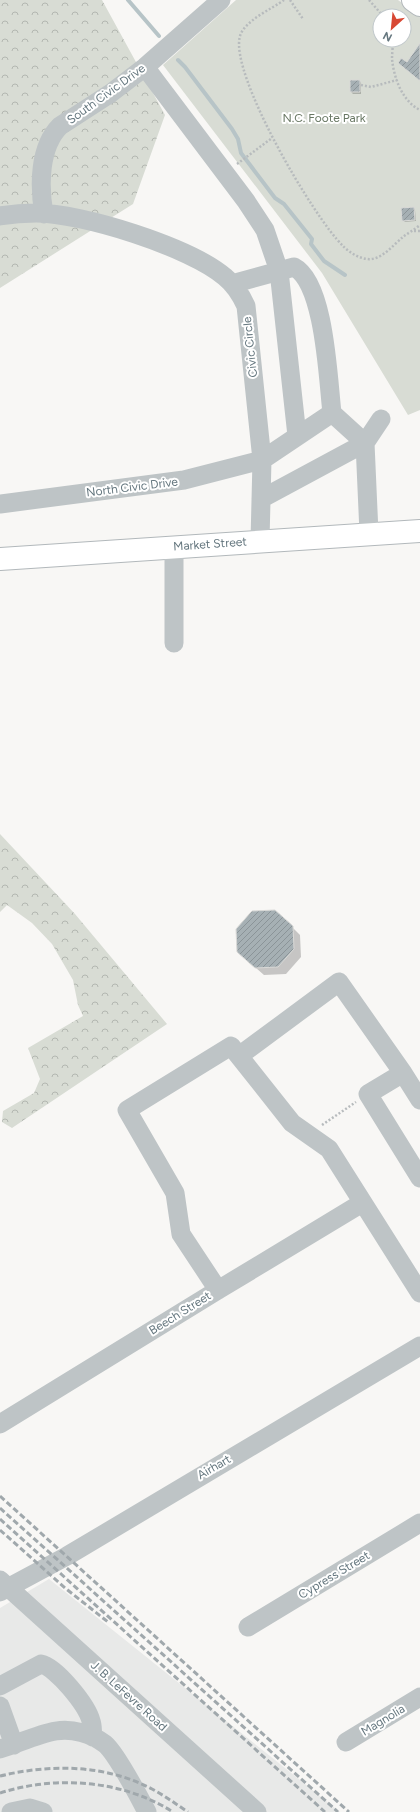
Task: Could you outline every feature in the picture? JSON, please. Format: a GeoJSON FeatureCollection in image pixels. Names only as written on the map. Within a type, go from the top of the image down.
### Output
{"type":"FeatureCollection","features":[{"type":"Feature","properties":{"kind":"main road"},"geometry":{"type":"LineString","coordinates":[[413,0],[420,4]]}},
{"type":"Feature","properties":{"kind":"main road","name":"Market Street"},"geometry":{"type":"LineString","coordinates":[[0,559],[369,533],[420,531]]}},
{"type":"Feature","properties":{"kind":"street","name":"South Civic Drive"},"geometry":{"type":"LineString","coordinates":[[44,214],[41,190],[42,175],[50,140],[54,132],[60,126],[111,93],[145,67],[221,0]]}},
{"type":"Feature","properties":{"kind":"street"},"geometry":{"type":"LineString","coordinates":[[145,67],[246,201],[265,230],[279,271],[297,436]]}},
{"type":"Feature","properties":{"kind":"street","name":"Civic Circle"},"geometry":{"type":"LineString","coordinates":[[0,216],[44,214],[67,216],[98,223],[157,242],[202,262],[225,277],[238,291],[246,306],[262,460],[259,523],[260,541]]}},
{"type":"Feature","properties":{"kind":"street"},"geometry":{"type":"LineString","coordinates":[[232,284],[294,267],[300,270],[314,294],[323,325],[332,413],[365,443],[369,533]]}},
{"type":"Feature","properties":{"kind":"street"},"geometry":{"type":"LineString","coordinates":[[262,460],[332,413]]}},
{"type":"Feature","properties":{"kind":"street"},"geometry":{"type":"LineString","coordinates":[[261,499],[365,443],[381,419]]}},
{"type":"Feature","properties":{"kind":"street","name":"North Civic Drive"},"geometry":{"type":"LineString","coordinates":[[0,504],[184,480],[262,460]]}},
{"type":"Feature","properties":{"kind":"street"},"geometry":{"type":"LineString","coordinates":[[174,547],[174,643]]}},
{"type":"Feature","properties":{"kind":"street"},"geometry":{"type":"LineString","coordinates":[[239,1056],[339,982],[403,1073],[420,1100]]}},
{"type":"Feature","properties":{"kind":"street"},"geometry":{"type":"LineString","coordinates":[[218,1290],[181,1234],[175,1193],[127,1110],[231,1046],[292,1123],[329,1149],[420,1293]]}},
{"type":"Feature","properties":{"kind":"street"},"geometry":{"type":"LineString","coordinates":[[403,1073],[368,1094],[420,1178]]}},
{"type":"Feature","properties":{"kind":"street","name":"Beech Street"},"geometry":{"type":"LineString","coordinates":[[0,1424],[362,1203]]}},
{"type":"Feature","properties":{"kind":"street","name":"Airhart"},"geometry":{"type":"LineString","coordinates":[[3,1586],[58,1560],[420,1346]]}},
{"type":"Feature","properties":{"kind":"street","name":"Cypress Street"},"geometry":{"type":"LineString","coordinates":[[248,1627],[420,1523]]}},
{"type":"Feature","properties":{"kind":"street","name":"J. B. LeFevre Road"},"geometry":{"type":"LineString","coordinates":[[3,1586],[257,1812]]}},
{"type":"Feature","properties":{"kind":"street"},"geometry":{"type":"LineString","coordinates":[[0,1686],[41,1664],[47,1665],[72,1690],[87,1711],[92,1722],[93,1736]]}},
{"type":"Feature","properties":{"kind":"street","name":"Magnolia"},"geometry":{"type":"LineString","coordinates":[[346,1742],[420,1697]]}},
{"type":"Feature","properties":{"kind":"street"},"geometry":{"type":"LineString","coordinates":[[0,1706],[7,1747],[56,1731],[74,1731],[93,1736],[106,1745],[147,1812]]}},
{"type":"Feature","properties":{"kind":"street"},"geometry":{"type":"LineString","coordinates":[[11,1812],[30,1808],[43,1812]]}},
{"type":"Feature","properties":{"kind":"path"},"geometry":{"type":"LineString","coordinates":[[284,0],[251,21],[240,36],[240,52],[246,76],[260,111],[272,138],[290,170],[327,226],[349,250],[363,258],[370,259],[376,257],[420,225]]}},
{"type":"Feature","properties":{"kind":"path"},"geometry":{"type":"LineString","coordinates":[[290,0],[303,19]]}},
{"type":"Feature","properties":{"kind":"path"},"geometry":{"type":"LineString","coordinates":[[370,0],[376,8]]}},
{"type":"Feature","properties":{"kind":"path"},"geometry":{"type":"LineString","coordinates":[[393,48],[392,61],[397,80],[408,102],[420,110]]}},
{"type":"Feature","properties":{"kind":"path"},"geometry":{"type":"LineString","coordinates":[[361,85],[371,87],[397,80]]}},
{"type":"Feature","properties":{"kind":"path"},"geometry":{"type":"LineString","coordinates":[[238,163],[272,138]]}},
{"type":"Feature","properties":{"kind":"path"},"geometry":{"type":"LineString","coordinates":[[413,231],[420,231]]}},
{"type":"Feature","properties":{"kind":"path"},"geometry":{"type":"LineString","coordinates":[[308,1135],[368,1094]]}},
{"type":"Feature","properties":{"kind":"shaded area"},"geometry":{"type":"Polygon","coordinates":[[[49,1579],[340,1812],[0,1812],[0,1608],[49,1579]]]}},
{"type":"Feature","properties":{"kind":"green space"},"geometry":{"type":"Polygon","coordinates":[[[0,0],[102,0],[165,115],[133,204],[0,288],[0,0]]]}},
{"type":"Feature","properties":{"kind":"green space","name":"N.C. Foote Park"},"geometry":{"type":"Polygon","coordinates":[[[236,0],[398,0],[409,8],[372,8],[372,48],[412,48],[412,10],[420,16],[420,410],[408,415],[322,273],[163,65],[236,0]]]}},
{"type":"Feature","properties":{"kind":"green space"},"geometry":{"type":"Polygon","coordinates":[[[0,834],[75,914],[167,1024],[12,1128],[2,1122],[3,1111],[34,1093],[40,1079],[28,1048],[83,1016],[78,1005],[73,980],[52,944],[32,923],[7,905],[0,912],[0,834]]]}},
{"type":"Feature","properties":{"kind":"building"},"geometry":{"type":"Polygon","coordinates":[[[420,43],[420,81],[398,63],[401,58],[407,62],[420,43]]]}},
{"type":"Feature","properties":{"kind":"building"},"geometry":{"type":"Polygon","coordinates":[[[350,80],[360,80],[360,92],[350,92],[350,80]]]}},
{"type":"Feature","properties":{"kind":"building"},"geometry":{"type":"Polygon","coordinates":[[[414,207],[415,220],[402,221],[401,208],[414,207]]]}},
{"type":"Feature","properties":{"kind":"building"},"geometry":{"type":"Polygon","coordinates":[[[275,910],[293,926],[294,949],[278,967],[255,968],[237,952],[236,929],[252,911],[275,910]]]}},
{"type":"Feature","properties":{"kind":"waterway"},"geometry":{"type":"LineString","coordinates":[[128,0],[159,36]]}},
{"type":"Feature","properties":{"kind":"waterway"},"geometry":{"type":"LineString","coordinates":[[178,60],[232,129],[238,139],[241,153],[275,198],[284,204],[312,239],[311,244],[324,261],[345,275]]}},
{"type":"Feature","properties":{"kind":"railway"},"geometry":{"type":"LineString","coordinates":[[0,1496],[349,1812]]}},
{"type":"Feature","properties":{"kind":"railway"},"geometry":{"type":"LineString","coordinates":[[0,1508],[338,1812]]}},
{"type":"Feature","properties":{"kind":"railway"},"geometry":{"type":"LineString","coordinates":[[0,1519],[325,1812]]}},
{"type":"Feature","properties":{"kind":"railway"},"geometry":{"type":"LineString","coordinates":[[0,1530],[65,1588],[108,1622]]}},
{"type":"Feature","properties":{"kind":"railway"},"geometry":{"type":"LineString","coordinates":[[0,1776],[38,1769],[58,1768],[96,1771],[134,1781],[152,1789],[188,1812]]}},
{"type":"Feature","properties":{"kind":"railway"},"geometry":{"type":"LineString","coordinates":[[0,1793],[21,1787],[44,1784],[89,1784],[111,1787],[133,1793],[154,1801],[173,1812]]}}]}
